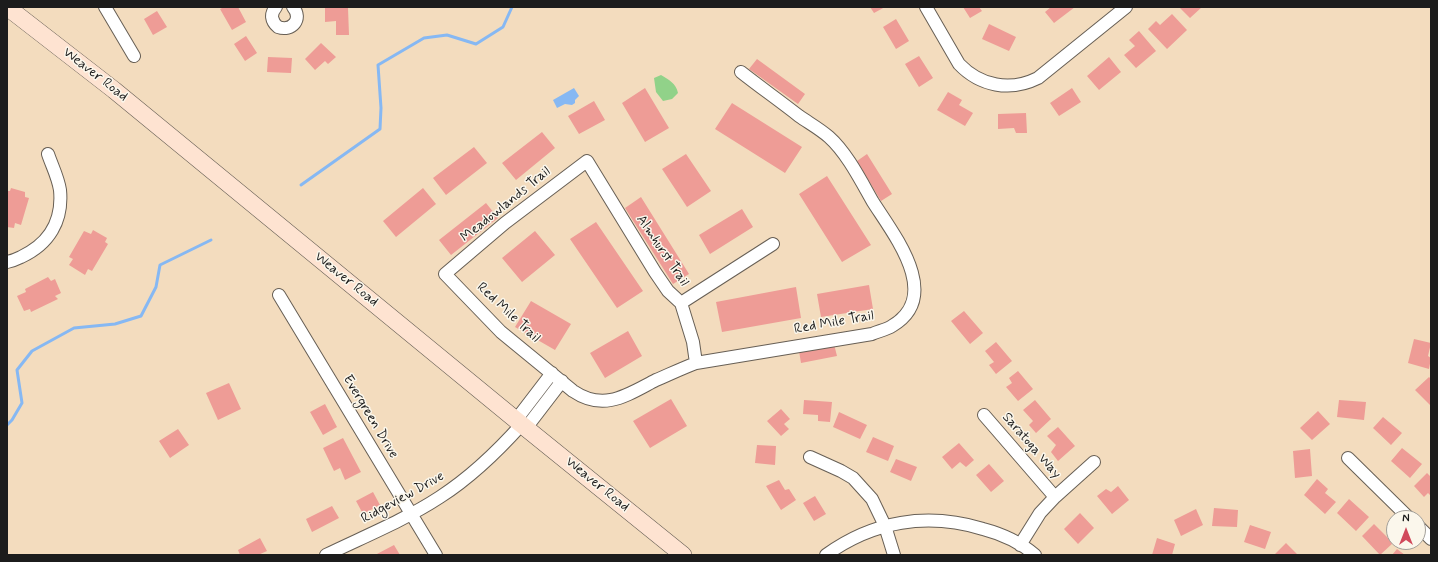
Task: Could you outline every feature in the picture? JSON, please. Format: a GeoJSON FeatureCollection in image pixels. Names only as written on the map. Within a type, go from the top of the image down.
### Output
{"type":"FeatureCollection","features":[{"type":"Feature","properties":{"kind":"main road","name":"Weaver Road"},"geometry":{"type":"LineString","coordinates":[[7,7],[114,90],[683,555]]}},
{"type":"Feature","properties":{"kind":"street"},"geometry":{"type":"LineString","coordinates":[[105,7],[134,56]]}},
{"type":"Feature","properties":{"kind":"street"},"geometry":{"type":"LineString","coordinates":[[276,7],[273,12],[273,20],[278,27],[286,28],[294,25],[297,18],[296,10],[293,7]]}},
{"type":"Feature","properties":{"kind":"street"},"geometry":{"type":"LineString","coordinates":[[926,7],[959,64],[966,71],[984,82],[1007,86],[1028,83],[1038,78],[1126,7]]}},
{"type":"Feature","properties":{"kind":"street","name":"Red Mile Trail"},"geometry":{"type":"LineString","coordinates":[[445,274],[501,332],[580,396],[592,400],[612,401],[673,372],[696,363],[872,334],[891,327],[898,322],[908,310],[914,294],[915,286],[912,272],[902,248],[850,163],[837,146],[829,138],[740,72]]}},
{"type":"Feature","properties":{"kind":"street"},"geometry":{"type":"LineString","coordinates":[[7,262],[31,252],[43,244],[50,236],[57,220],[60,202],[60,188],[48,154]]}},
{"type":"Feature","properties":{"kind":"street","name":"Almhurst Trail"},"geometry":{"type":"LineString","coordinates":[[586,161],[655,272],[668,291],[681,303],[693,342],[696,363]]}},
{"type":"Feature","properties":{"kind":"street","name":"Meadowlands Trail"},"geometry":{"type":"LineString","coordinates":[[445,274],[505,223],[586,161]]}},
{"type":"Feature","properties":{"kind":"street"},"geometry":{"type":"LineString","coordinates":[[681,303],[773,244]]}},
{"type":"Feature","properties":{"kind":"street","name":"Evergreen Drive"},"geometry":{"type":"LineString","coordinates":[[279,295],[436,555]]}},
{"type":"Feature","properties":{"kind":"street"},"geometry":{"type":"LineString","coordinates":[[521,424],[552,373]]}},
{"type":"Feature","properties":{"kind":"street"},"geometry":{"type":"LineString","coordinates":[[521,424],[562,381]]}},
{"type":"Feature","properties":{"kind":"street","name":"Saratoga Way"},"geometry":{"type":"LineString","coordinates":[[984,415],[1055,497]]}},
{"type":"Feature","properties":{"kind":"street","name":"Ridgeview Drive"},"geometry":{"type":"LineString","coordinates":[[326,555],[439,498],[482,466],[500,449],[521,424]]}},
{"type":"Feature","properties":{"kind":"street"},"geometry":{"type":"LineString","coordinates":[[810,456],[853,478],[872,499],[885,526],[894,555]]}},
{"type":"Feature","properties":{"kind":"street"},"geometry":{"type":"LineString","coordinates":[[1348,458],[1401,510]]}},
{"type":"Feature","properties":{"kind":"street"},"geometry":{"type":"LineString","coordinates":[[1020,545],[1040,513],[1055,497],[1094,462]]}},
{"type":"Feature","properties":{"kind":"street"},"geometry":{"type":"LineString","coordinates":[[826,555],[855,537],[885,526],[910,521],[928,520],[962,523],[992,532],[1020,545],[1035,555]]}},
{"type":"Feature","properties":{"kind":"green space"},"geometry":{"type":"Polygon","coordinates":[[[661,75],[672,82],[676,87],[678,93],[672,99],[663,101],[656,92],[654,78],[661,75]]]}},
{"type":"Feature","properties":{"kind":"water"},"geometry":{"type":"Polygon","coordinates":[[[574,88],[579,96],[575,100],[575,103],[572,105],[565,104],[557,108],[553,100],[574,88]]]}},
{"type":"Feature","properties":{"kind":"building"},"geometry":{"type":"Polygon","coordinates":[[[224,7],[238,7],[246,22],[232,30],[220,9],[224,7]]]}},
{"type":"Feature","properties":{"kind":"building"},"geometry":{"type":"Polygon","coordinates":[[[870,7],[885,7],[874,13],[870,7]]]}},
{"type":"Feature","properties":{"kind":"building"},"geometry":{"type":"Polygon","coordinates":[[[963,7],[979,7],[982,11],[970,18],[963,7]]]}},
{"type":"Feature","properties":{"kind":"building"},"geometry":{"type":"Polygon","coordinates":[[[1051,7],[1075,7],[1054,23],[1045,12],[1051,7]]]}},
{"type":"Feature","properties":{"kind":"building"},"geometry":{"type":"Polygon","coordinates":[[[1202,7],[1190,18],[1180,8],[1202,7]]]}},
{"type":"Feature","properties":{"kind":"building"},"geometry":{"type":"Polygon","coordinates":[[[325,8],[348,8],[349,35],[336,35],[336,21],[325,22],[325,8]]]}},
{"type":"Feature","properties":{"kind":"building"},"geometry":{"type":"Polygon","coordinates":[[[157,11],[167,27],[153,35],[144,19],[157,11]]]}},
{"type":"Feature","properties":{"kind":"building"},"geometry":{"type":"Polygon","coordinates":[[[1172,14],[1187,30],[1167,49],[1148,29],[1156,21],[1160,25],[1172,14]]]}},
{"type":"Feature","properties":{"kind":"building"},"geometry":{"type":"Polygon","coordinates":[[[896,19],[909,41],[896,49],[883,27],[896,19]]]}},
{"type":"Feature","properties":{"kind":"building"},"geometry":{"type":"Polygon","coordinates":[[[989,24],[1016,37],[1009,51],[982,39],[989,24]]]}},
{"type":"Feature","properties":{"kind":"building"},"geometry":{"type":"Polygon","coordinates":[[[1139,31],[1156,51],[1136,68],[1124,55],[1135,46],[1129,40],[1139,31]]]}},
{"type":"Feature","properties":{"kind":"building"},"geometry":{"type":"Polygon","coordinates":[[[246,36],[257,53],[245,61],[234,44],[246,36]]]}},
{"type":"Feature","properties":{"kind":"building"},"geometry":{"type":"Polygon","coordinates":[[[321,43],[336,57],[328,64],[325,61],[315,70],[305,59],[321,43]]]}},
{"type":"Feature","properties":{"kind":"building"},"geometry":{"type":"Polygon","coordinates":[[[919,56],[933,78],[919,87],[905,64],[919,56]]]}},
{"type":"Feature","properties":{"kind":"building"},"geometry":{"type":"Polygon","coordinates":[[[268,57],[292,58],[291,73],[267,72],[268,57]]]}},
{"type":"Feature","properties":{"kind":"building"},"geometry":{"type":"Polygon","coordinates":[[[1109,57],[1121,72],[1099,90],[1087,76],[1109,57]]]}},
{"type":"Feature","properties":{"kind":"building"},"geometry":{"type":"Polygon","coordinates":[[[757,59],[805,94],[798,104],[749,69],[757,59]]]}},
{"type":"Feature","properties":{"kind":"building"},"geometry":{"type":"Polygon","coordinates":[[[645,88],[669,128],[645,142],[622,103],[645,88]]]}},
{"type":"Feature","properties":{"kind":"building"},"geometry":{"type":"Polygon","coordinates":[[[1072,88],[1081,102],[1059,116],[1050,103],[1072,88]]]}},
{"type":"Feature","properties":{"kind":"building"},"geometry":{"type":"Polygon","coordinates":[[[948,92],[962,100],[959,105],[973,113],[965,126],[937,110],[948,92]]]}},
{"type":"Feature","properties":{"kind":"building"},"geometry":{"type":"Polygon","coordinates":[[[594,101],[605,120],[579,134],[568,116],[594,101]]]}},
{"type":"Feature","properties":{"kind":"building"},"geometry":{"type":"Polygon","coordinates":[[[732,103],[802,147],[785,173],[715,129],[732,103]]]}},
{"type":"Feature","properties":{"kind":"building"},"geometry":{"type":"Polygon","coordinates":[[[1026,113],[1027,133],[1016,133],[1014,128],[998,129],[998,114],[1026,113]]]}},
{"type":"Feature","properties":{"kind":"building"},"geometry":{"type":"Polygon","coordinates":[[[542,132],[555,148],[516,180],[502,163],[542,132]]]}},
{"type":"Feature","properties":{"kind":"building"},"geometry":{"type":"Polygon","coordinates":[[[474,147],[487,163],[446,195],[433,178],[474,147]]]}},
{"type":"Feature","properties":{"kind":"building"},"geometry":{"type":"Polygon","coordinates":[[[686,154],[711,191],[687,207],[662,169],[686,154]]]}},
{"type":"Feature","properties":{"kind":"building"},"geometry":{"type":"Polygon","coordinates":[[[867,154],[892,194],[881,201],[857,161],[867,154]]]}},
{"type":"Feature","properties":{"kind":"building"},"geometry":{"type":"Polygon","coordinates":[[[827,176],[871,245],[842,262],[799,194],[827,176]]]}},
{"type":"Feature","properties":{"kind":"building"},"geometry":{"type":"Polygon","coordinates":[[[11,188],[25,192],[25,197],[29,198],[21,225],[15,223],[14,228],[7,227],[7,191],[10,191],[11,188]]]}},
{"type":"Feature","properties":{"kind":"building"},"geometry":{"type":"Polygon","coordinates":[[[423,188],[436,204],[396,237],[383,221],[423,188]]]}},
{"type":"Feature","properties":{"kind":"building"},"geometry":{"type":"Polygon","coordinates":[[[641,197],[689,274],[673,284],[625,208],[641,197]]]}},
{"type":"Feature","properties":{"kind":"building"},"geometry":{"type":"Polygon","coordinates":[[[486,203],[498,218],[451,255],[439,240],[486,203]]]}},
{"type":"Feature","properties":{"kind":"building"},"geometry":{"type":"Polygon","coordinates":[[[742,209],[753,227],[710,254],[699,235],[742,209]]]}},
{"type":"Feature","properties":{"kind":"building"},"geometry":{"type":"Polygon","coordinates":[[[596,222],[643,291],[617,308],[570,239],[596,222]]]}},
{"type":"Feature","properties":{"kind":"building"},"geometry":{"type":"Polygon","coordinates":[[[93,230],[107,238],[105,242],[108,244],[92,271],[88,269],[85,275],[69,265],[73,259],[69,257],[84,231],[91,234],[93,230]]]}},
{"type":"Feature","properties":{"kind":"building"},"geometry":{"type":"Polygon","coordinates":[[[535,231],[555,255],[522,282],[502,258],[535,231]]]}},
{"type":"Feature","properties":{"kind":"building"},"geometry":{"type":"Polygon","coordinates":[[[48,277],[51,281],[55,279],[61,293],[55,296],[58,299],[31,312],[30,309],[24,311],[17,296],[26,292],[25,289],[48,277]]]}},
{"type":"Feature","properties":{"kind":"building"},"geometry":{"type":"Polygon","coordinates":[[[869,285],[873,309],[821,317],[817,294],[869,285]]]}},
{"type":"Feature","properties":{"kind":"building"},"geometry":{"type":"Polygon","coordinates":[[[796,287],[801,318],[722,332],[716,302],[796,287]]]}},
{"type":"Feature","properties":{"kind":"building"},"geometry":{"type":"Polygon","coordinates":[[[531,301],[571,324],[555,350],[515,327],[531,301]]]}},
{"type":"Feature","properties":{"kind":"building"},"geometry":{"type":"Polygon","coordinates":[[[964,311],[983,333],[970,344],[951,321],[964,311]]]}},
{"type":"Feature","properties":{"kind":"building"},"geometry":{"type":"Polygon","coordinates":[[[628,331],[642,356],[605,378],[590,353],[628,331]]]}},
{"type":"Feature","properties":{"kind":"building"},"geometry":{"type":"Polygon","coordinates":[[[1414,339],[1431,343],[1428,356],[1431,358],[1429,369],[1408,363],[1414,339]]]}},
{"type":"Feature","properties":{"kind":"building"},"geometry":{"type":"Polygon","coordinates":[[[996,342],[1012,361],[996,374],[989,365],[994,362],[985,351],[996,342]]]}},
{"type":"Feature","properties":{"kind":"building"},"geometry":{"type":"Polygon","coordinates":[[[834,344],[837,356],[801,363],[799,351],[834,344]]]}},
{"type":"Feature","properties":{"kind":"building"},"geometry":{"type":"Polygon","coordinates":[[[1018,371],[1033,389],[1018,401],[1006,387],[1012,383],[1009,378],[1018,371]]]}},
{"type":"Feature","properties":{"kind":"building"},"geometry":{"type":"Polygon","coordinates":[[[1429,377],[1431,379],[1431,406],[1415,390],[1429,377]]]}},
{"type":"Feature","properties":{"kind":"building"},"geometry":{"type":"Polygon","coordinates":[[[229,383],[241,409],[218,420],[206,393],[229,383]]]}},
{"type":"Feature","properties":{"kind":"building"},"geometry":{"type":"Polygon","coordinates":[[[671,399],[687,426],[650,448],[633,421],[671,399]]]}},
{"type":"Feature","properties":{"kind":"building"},"geometry":{"type":"Polygon","coordinates":[[[804,400],[832,402],[830,422],[818,421],[818,415],[803,414],[804,400]]]}},
{"type":"Feature","properties":{"kind":"building"},"geometry":{"type":"Polygon","coordinates":[[[1035,400],[1051,419],[1036,433],[1029,425],[1033,421],[1023,410],[1035,400]]]}},
{"type":"Feature","properties":{"kind":"building"},"geometry":{"type":"Polygon","coordinates":[[[1339,400],[1366,402],[1364,420],[1337,417],[1339,400]]]}},
{"type":"Feature","properties":{"kind":"building"},"geometry":{"type":"Polygon","coordinates":[[[325,404],[337,427],[323,435],[310,412],[325,404]]]}},
{"type":"Feature","properties":{"kind":"building"},"geometry":{"type":"Polygon","coordinates":[[[781,409],[790,419],[784,424],[789,429],[781,436],[767,421],[781,409]]]}},
{"type":"Feature","properties":{"kind":"building"},"geometry":{"type":"Polygon","coordinates":[[[1318,411],[1330,424],[1312,440],[1300,428],[1318,411]]]}},
{"type":"Feature","properties":{"kind":"building"},"geometry":{"type":"Polygon","coordinates":[[[839,412],[867,425],[860,439],[833,427],[839,412]]]}},
{"type":"Feature","properties":{"kind":"building"},"geometry":{"type":"Polygon","coordinates":[[[1383,417],[1402,433],[1391,445],[1373,428],[1383,417]]]}},
{"type":"Feature","properties":{"kind":"building"},"geometry":{"type":"Polygon","coordinates":[[[1058,427],[1075,446],[1058,461],[1051,452],[1056,445],[1047,436],[1058,427]]]}},
{"type":"Feature","properties":{"kind":"building"},"geometry":{"type":"Polygon","coordinates":[[[178,429],[189,445],[170,458],[159,441],[178,429]]]}},
{"type":"Feature","properties":{"kind":"building"},"geometry":{"type":"Polygon","coordinates":[[[873,437],[894,446],[888,461],[866,452],[873,437]]]}},
{"type":"Feature","properties":{"kind":"building"},"geometry":{"type":"Polygon","coordinates":[[[343,438],[361,472],[345,480],[340,468],[334,471],[323,448],[343,438]]]}},
{"type":"Feature","properties":{"kind":"building"},"geometry":{"type":"Polygon","coordinates":[[[959,443],[974,460],[966,467],[960,462],[952,469],[942,457],[959,443]]]}},
{"type":"Feature","properties":{"kind":"building"},"geometry":{"type":"Polygon","coordinates":[[[757,445],[776,446],[775,465],[755,463],[757,445]]]}},
{"type":"Feature","properties":{"kind":"building"},"geometry":{"type":"Polygon","coordinates":[[[1402,448],[1422,464],[1410,478],[1391,461],[1402,448]]]}},
{"type":"Feature","properties":{"kind":"building"},"geometry":{"type":"Polygon","coordinates":[[[1310,449],[1312,476],[1295,478],[1293,451],[1310,449]]]}},
{"type":"Feature","properties":{"kind":"building"},"geometry":{"type":"Polygon","coordinates":[[[896,459],[917,467],[911,481],[890,472],[896,459]]]}},
{"type":"Feature","properties":{"kind":"building"},"geometry":{"type":"Polygon","coordinates":[[[989,464],[1004,481],[991,492],[976,475],[989,464]]]}},
{"type":"Feature","properties":{"kind":"building"},"geometry":{"type":"Polygon","coordinates":[[[1427,473],[1431,477],[1431,496],[1428,493],[1424,497],[1414,486],[1427,473]]]}},
{"type":"Feature","properties":{"kind":"building"},"geometry":{"type":"Polygon","coordinates":[[[1317,479],[1328,489],[1325,493],[1336,502],[1325,514],[1304,495],[1317,479]]]}},
{"type":"Feature","properties":{"kind":"building"},"geometry":{"type":"Polygon","coordinates":[[[779,480],[785,490],[789,489],[796,500],[781,510],[766,486],[779,480]]]}},
{"type":"Feature","properties":{"kind":"building"},"geometry":{"type":"Polygon","coordinates":[[[1118,486],[1129,500],[1112,514],[1097,496],[1106,489],[1111,492],[1118,486]]]}},
{"type":"Feature","properties":{"kind":"building"},"geometry":{"type":"Polygon","coordinates":[[[373,492],[380,505],[363,514],[356,501],[373,492]]]}},
{"type":"Feature","properties":{"kind":"building"},"geometry":{"type":"Polygon","coordinates":[[[815,496],[826,514],[814,521],[803,503],[815,496]]]}},
{"type":"Feature","properties":{"kind":"building"},"geometry":{"type":"Polygon","coordinates":[[[1349,499],[1369,517],[1356,531],[1337,513],[1349,499]]]}},
{"type":"Feature","properties":{"kind":"building"},"geometry":{"type":"Polygon","coordinates":[[[332,506],[339,518],[312,532],[306,519],[332,506]]]}},
{"type":"Feature","properties":{"kind":"building"},"geometry":{"type":"Polygon","coordinates":[[[1214,508],[1238,510],[1237,527],[1212,526],[1214,508]]]}},
{"type":"Feature","properties":{"kind":"building"},"geometry":{"type":"Polygon","coordinates":[[[1196,509],[1203,525],[1181,536],[1174,520],[1196,509]]]}},
{"type":"Feature","properties":{"kind":"building"},"geometry":{"type":"Polygon","coordinates":[[[1080,513],[1094,528],[1078,544],[1064,529],[1080,513]]]}},
{"type":"Feature","properties":{"kind":"building"},"geometry":{"type":"Polygon","coordinates":[[[1374,524],[1386,536],[1386,549],[1380,555],[1362,536],[1374,524]]]}},
{"type":"Feature","properties":{"kind":"building"},"geometry":{"type":"Polygon","coordinates":[[[1250,525],[1271,532],[1265,549],[1244,542],[1250,525]]]}},
{"type":"Feature","properties":{"kind":"building"},"geometry":{"type":"Polygon","coordinates":[[[260,538],[267,551],[258,555],[240,555],[238,550],[260,538]]]}},
{"type":"Feature","properties":{"kind":"building"},"geometry":{"type":"Polygon","coordinates":[[[1157,538],[1175,544],[1172,555],[1152,555],[1157,538]]]}},
{"type":"Feature","properties":{"kind":"building"},"geometry":{"type":"Polygon","coordinates":[[[1286,543],[1298,555],[1274,555],[1286,543]]]}},
{"type":"Feature","properties":{"kind":"building"},"geometry":{"type":"Polygon","coordinates":[[[394,545],[400,555],[375,555],[394,545]]]}},
{"type":"Feature","properties":{"kind":"building"},"geometry":{"type":"Polygon","coordinates":[[[1396,550],[1398,550],[1405,555],[1392,555],[1396,550]]]}},
{"type":"Feature","properties":{"kind":"waterway"},"geometry":{"type":"LineString","coordinates":[[301,185],[380,129],[381,108],[378,65],[424,38],[447,35],[476,44],[503,27],[512,7]]}},
{"type":"Feature","properties":{"kind":"waterway"},"geometry":{"type":"LineString","coordinates":[[7,425],[12,420],[22,403],[17,370],[32,351],[74,328],[115,324],[141,316],[156,287],[160,265],[211,240]]}}]}
